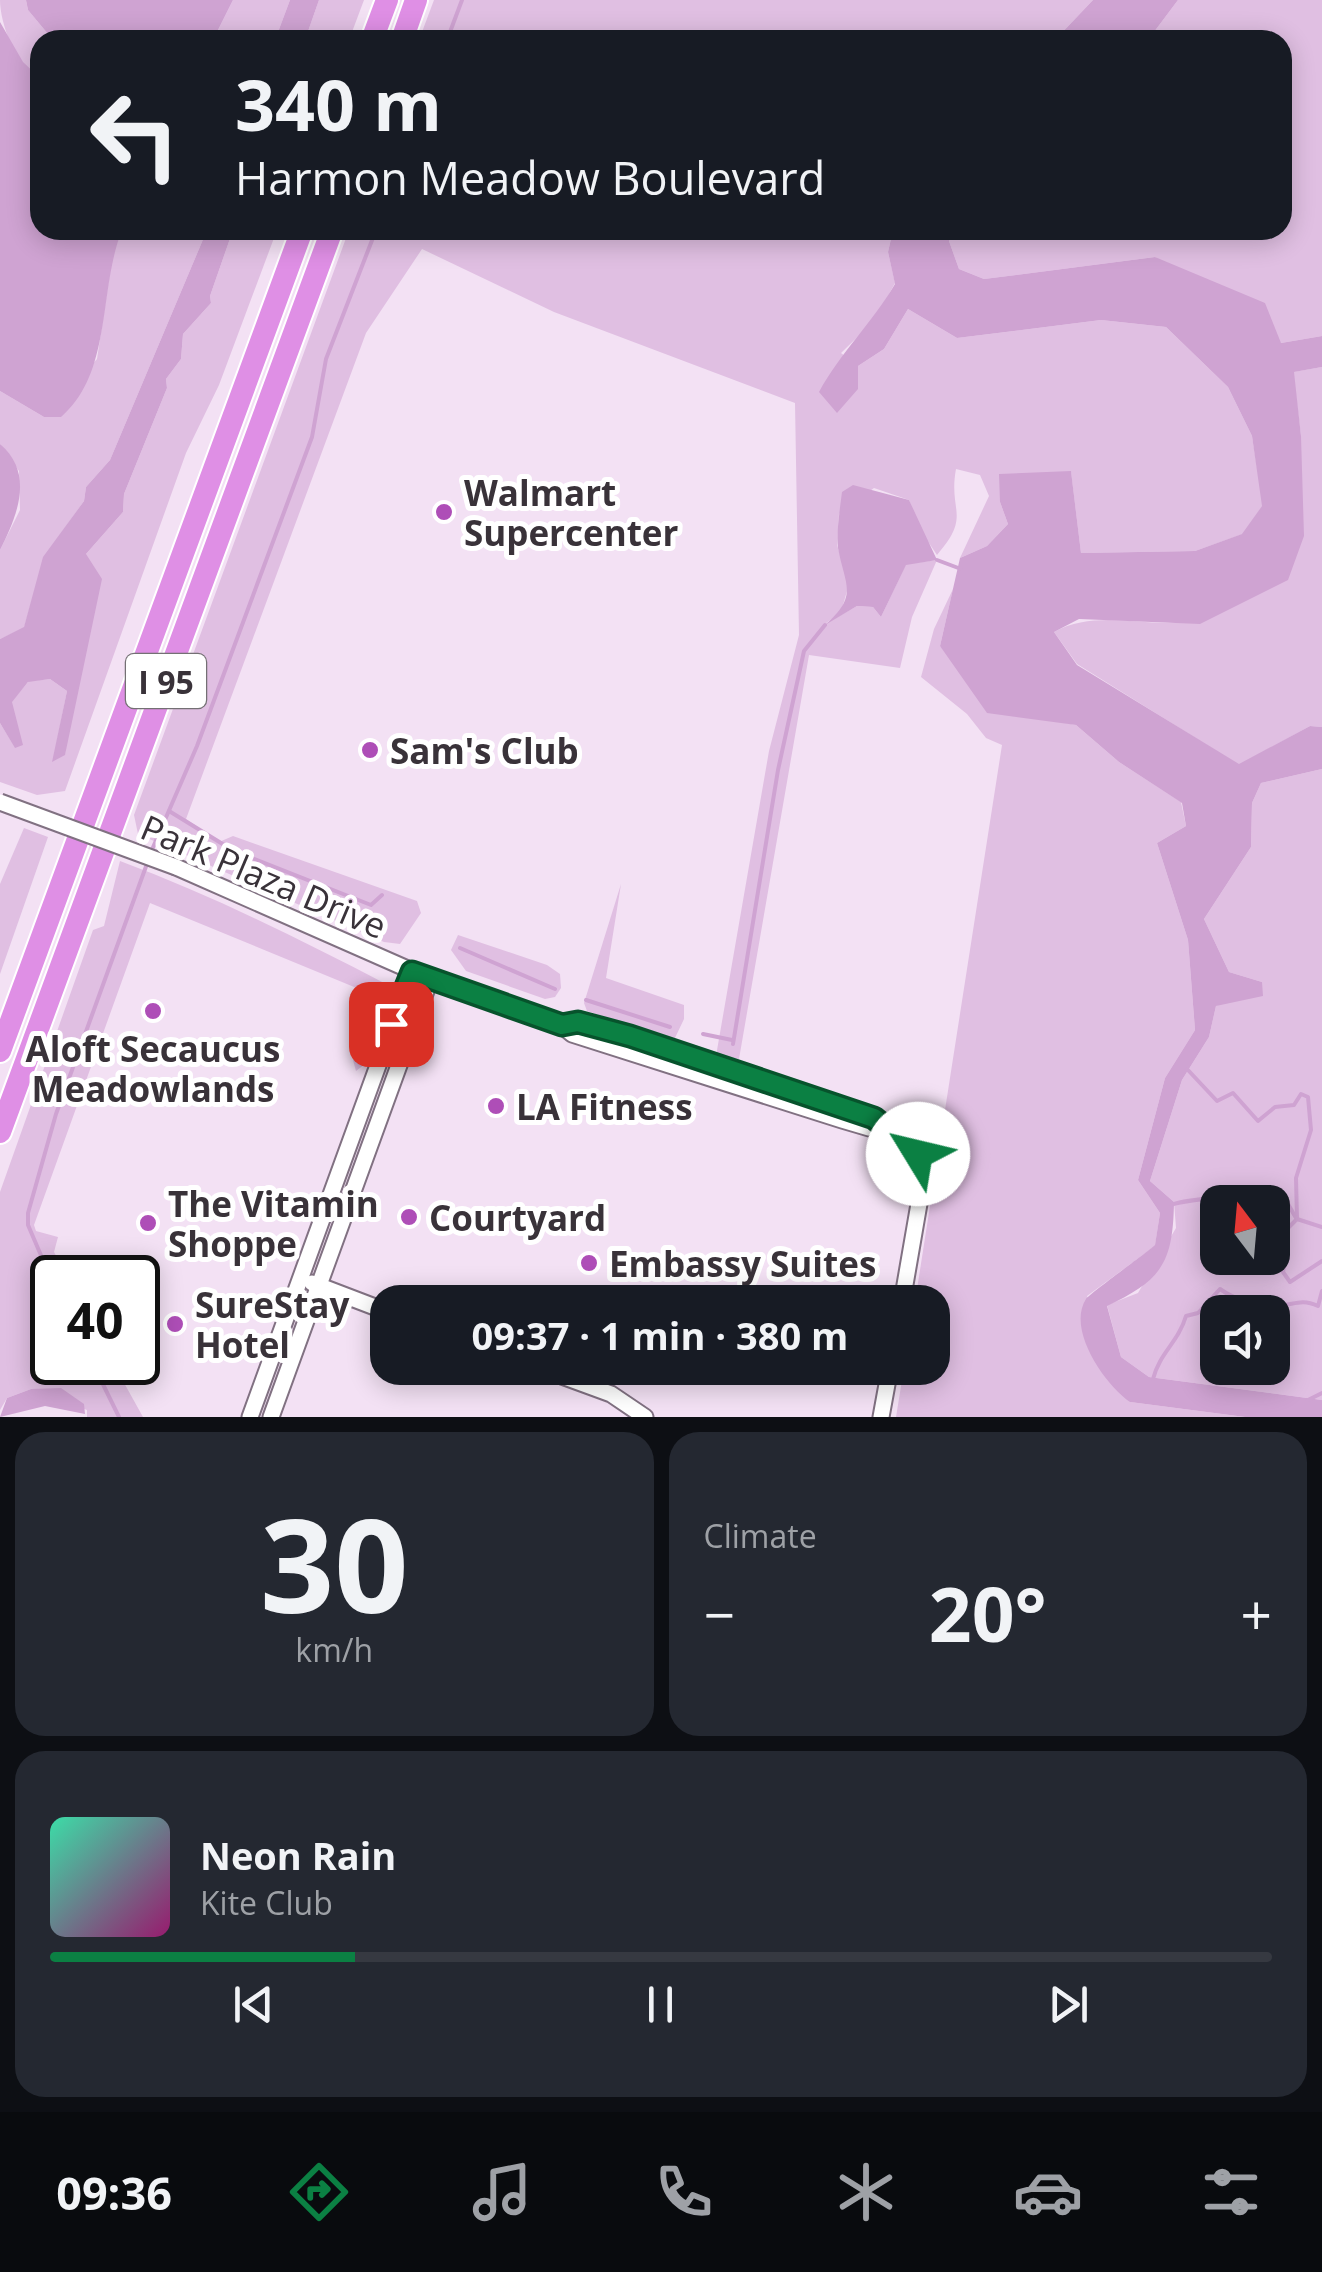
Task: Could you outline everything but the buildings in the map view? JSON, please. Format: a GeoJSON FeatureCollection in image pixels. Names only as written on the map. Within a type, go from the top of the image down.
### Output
{"type":"FeatureCollection","features":[{"type":"Feature","properties":{"kind":"highway"},"geometry":{"type":"LineString","coordinates":[[376,30],[387,0]]}},
{"type":"Feature","properties":{"kind":"highway"},"geometry":{"type":"LineString","coordinates":[[406,30],[416,0]]}},
{"type":"Feature","properties":{"kind":"highway","name":"I 95"},"geometry":{"type":"LineString","coordinates":[[0,1051],[298,240]]}},
{"type":"Feature","properties":{"kind":"highway","name":"I 95"},"geometry":{"type":"LineString","coordinates":[[0,1132],[328,240]]}},
{"type":"Feature","properties":{"kind":"street","name":"Park Plaza Drive"},"geometry":{"type":"LineString","coordinates":[[0,802],[176,866],[430,980],[562,1025],[578,1022],[685,1061],[874,1118],[878,1126],[905,1140],[918,1154],[924,1175],[905,1285]]}},
{"type":"Feature","properties":{"kind":"street"},"geometry":{"type":"LineString","coordinates":[[250,1417],[412,972]]}},
{"type":"Feature","properties":{"kind":"street"},"geometry":{"type":"LineString","coordinates":[[271,1417],[430,980]]}},
{"type":"Feature","properties":{"kind":"street"},"geometry":{"type":"LineString","coordinates":[[298,1278],[370,1305]]}},
{"type":"Feature","properties":{"kind":"street"},"geometry":{"type":"LineString","coordinates":[[586,1385],[615,1396],[646,1417]]}},
{"type":"Feature","properties":{"kind":"street"},"geometry":{"type":"LineString","coordinates":[[882,1417],[887,1385]]}},
{"type":"Feature","properties":{"kind":"shaded area"},"geometry":{"type":"Polygon","coordinates":[[[0,0],[26,0],[28,10],[45,30],[30,30],[30,72],[11,44],[0,0]]]}},
{"type":"Feature","properties":{"kind":"shaded area"},"geometry":{"type":"Polygon","coordinates":[[[26,0],[233,0],[218,30],[45,30],[28,10],[26,0]]]}},
{"type":"Feature","properties":{"kind":"shaded area"},"geometry":{"type":"Polygon","coordinates":[[[233,0],[290,0],[279,30],[218,30],[233,0]]]}},
{"type":"Feature","properties":{"kind":"shaded area"},"geometry":{"type":"Polygon","coordinates":[[[290,0],[319,0],[308,30],[279,30],[290,0]]]}},
{"type":"Feature","properties":{"kind":"shaded area"},"geometry":{"type":"Polygon","coordinates":[[[319,0],[364,0],[353,30],[308,30],[319,0]]]}},
{"type":"Feature","properties":{"kind":"shaded area"},"geometry":{"type":"Polygon","coordinates":[[[434,0],[1093,0],[1064,30],[423,30],[434,0]]]}},
{"type":"Feature","properties":{"kind":"shaded area"},"geometry":{"type":"Polygon","coordinates":[[[1093,0],[1178,0],[1156,30],[1064,30],[1093,0]]]}},
{"type":"Feature","properties":{"kind":"shaded area"},"geometry":{"type":"Polygon","coordinates":[[[1178,0],[1322,0],[1322,336],[1281,343],[1155,257],[984,279],[959,269],[950,240],[1292,240],[1292,30],[1156,30],[1178,0]]]}},
{"type":"Feature","properties":{"kind":"shaded area"},"geometry":{"type":"Polygon","coordinates":[[[0,22],[30,69],[30,240],[119,240],[97,354],[78,399],[61,417],[44,417],[0,391],[0,22]]]}},
{"type":"Feature","properties":{"kind":"shaded area"},"geometry":{"type":"Polygon","coordinates":[[[118,240],[203,240],[110,460],[86,487],[84,501],[44,557],[24,628],[0,639],[0,550],[20,510],[19,471],[0,444],[0,391],[44,417],[97,359],[118,240]]]}},
{"type":"Feature","properties":{"kind":"shaded area"},"geometry":{"type":"Polygon","coordinates":[[[203,240],[230,240],[211,303],[183,334],[181,359],[166,379],[167,388],[124,494],[123,512],[86,554],[102,579],[65,755],[52,762],[67,691],[50,679],[28,682],[12,702],[23,745],[15,748],[0,723],[0,639],[24,627],[43,557],[84,501],[86,487],[110,460],[203,240]]]}},
{"type":"Feature","properties":{"kind":"shaded area"},"geometry":{"type":"Polygon","coordinates":[[[230,240],[273,240],[219,385],[186,453],[65,791],[37,795],[0,782],[0,723],[15,747],[11,702],[29,681],[50,679],[67,691],[53,761],[65,754],[86,554],[123,512],[124,494],[167,388],[166,379],[181,359],[183,334],[211,303],[230,240]]]}},
{"type":"Feature","properties":{"kind":"shaded area"},"geometry":{"type":"Polygon","coordinates":[[[345,240],[891,240],[888,252],[895,283],[875,320],[841,353],[858,366],[884,349],[908,309],[957,338],[1101,320],[1166,327],[1228,387],[1252,436],[1263,505],[1243,534],[1195,551],[1081,553],[1071,472],[1000,502],[1008,524],[987,546],[960,558],[989,496],[980,475],[956,469],[956,522],[948,542],[937,555],[919,528],[909,500],[874,488],[839,514],[837,545],[849,584],[841,612],[825,624],[857,606],[873,607],[881,617],[906,564],[937,560],[912,617],[900,668],[809,655],[739,1059],[716,1056],[769,751],[799,635],[795,403],[554,312],[422,249],[366,333],[186,819],[219,842],[233,836],[417,901],[421,913],[400,944],[384,942],[138,834],[134,815],[345,240]]]}},
{"type":"Feature","properties":{"kind":"shaded area"},"geometry":{"type":"Polygon","coordinates":[[[891,240],[950,240],[959,269],[984,279],[1155,257],[1265,303],[1281,343],[1322,336],[1322,367],[1294,372],[1301,436],[1304,536],[1288,580],[1200,624],[1079,619],[1054,632],[1077,665],[1239,764],[1310,726],[1322,727],[1322,769],[1261,783],[1252,803],[1251,847],[1204,919],[1229,972],[1262,982],[1263,996],[1216,1006],[1209,1037],[1182,1080],[1150,1181],[1174,1202],[1167,1255],[1152,1278],[1107,1306],[1121,1357],[1149,1377],[1322,1400],[1322,1417],[1245,1417],[1130,1402],[1110,1384],[1092,1356],[1081,1326],[1086,1299],[1155,1245],[1160,1213],[1138,1180],[1165,1078],[1195,1030],[1188,940],[1157,843],[1186,826],[1182,803],[1119,762],[1076,725],[987,713],[940,646],[960,558],[987,546],[1008,524],[1000,502],[999,474],[1071,471],[1081,553],[1195,551],[1242,534],[1262,506],[1252,436],[1228,387],[1166,327],[1101,320],[957,338],[908,309],[884,349],[858,366],[858,389],[837,413],[819,392],[895,284],[888,252],[891,240]]]}},
{"type":"Feature","properties":{"kind":"shaded area"},"geometry":{"type":"Polygon","coordinates":[[[1322,367],[1322,727],[1310,726],[1239,765],[1077,664],[1054,632],[1096,620],[1183,622],[1224,609],[1301,436],[1293,372],[1322,367]]]}},
{"type":"Feature","properties":{"kind":"shaded area"},"geometry":{"type":"Polygon","coordinates":[[[0,444],[17,468],[20,496],[0,550],[0,444]]]}},
{"type":"Feature","properties":{"kind":"shaded area"},"geometry":{"type":"Polygon","coordinates":[[[853,485],[909,500],[937,560],[906,565],[881,617],[873,607],[857,606],[825,625],[846,597],[838,528],[842,492],[853,485]]]}},
{"type":"Feature","properties":{"kind":"shaded area"},"geometry":{"type":"Polygon","coordinates":[[[953,589],[940,646],[1042,718],[1076,725],[1119,762],[1181,802],[1186,826],[1157,843],[1188,940],[1195,1030],[1165,1078],[1138,1180],[1160,1213],[1155,1246],[1087,1296],[1130,1402],[1245,1417],[896,1417],[901,1385],[950,1385],[950,1285],[918,1285],[1002,745],[986,738],[967,714],[921,677],[934,629],[953,589]]]}},
{"type":"Feature","properties":{"kind":"shaded area"},"geometry":{"type":"Polygon","coordinates":[[[1322,769],[1322,1400],[1209,1385],[1290,1385],[1290,1295],[1200,1295],[1200,1384],[1149,1377],[1121,1357],[1107,1305],[1138,1293],[1176,1228],[1174,1202],[1150,1181],[1182,1080],[1209,1037],[1216,1006],[1262,982],[1229,972],[1204,919],[1251,847],[1252,803],[1261,783],[1322,769]]]}},
{"type":"Feature","properties":{"kind":"shaded area"},"geometry":{"type":"Polygon","coordinates":[[[24,828],[48,837],[0,974],[0,884],[24,828]]]}},
{"type":"Feature","properties":{"kind":"shaded area"},"geometry":{"type":"Polygon","coordinates":[[[120,861],[321,951],[386,984],[388,995],[365,1064],[356,1071],[353,1060],[376,996],[150,903],[34,1225],[36,1231],[58,1237],[56,1255],[30,1255],[30,1385],[125,1385],[143,1417],[87,1417],[87,1410],[31,1389],[7,1398],[0,1410],[0,1192],[93,930],[104,926],[120,861]]]}},
{"type":"Feature","properties":{"kind":"shaded area"},"geometry":{"type":"Polygon","coordinates":[[[621,884],[606,978],[684,1005],[684,1019],[674,1040],[587,1011],[584,1003],[621,884]]]}},
{"type":"Feature","properties":{"kind":"shaded area"},"geometry":{"type":"Polygon","coordinates":[[[458,935],[547,965],[560,974],[561,988],[555,997],[545,999],[466,971],[451,950],[458,935]]]}},
{"type":"Feature","properties":{"kind":"shaded area"},"geometry":{"type":"Polygon","coordinates":[[[61,1388],[84,1404],[85,1414],[45,1406],[0,1417],[7,1398],[31,1389],[61,1388]]]}},
{"type":"Feature","properties":{"kind":"waterway"},"geometry":{"type":"LineString","coordinates":[[451,30],[462,0]]}},
{"type":"Feature","properties":{"kind":"waterway"},"geometry":{"type":"LineString","coordinates":[[151,852],[197,746],[312,437],[326,359],[372,240]]}},
{"type":"Feature","properties":{"kind":"waterway"},"geometry":{"type":"LineString","coordinates":[[937,560],[961,569]]}},
{"type":"Feature","properties":{"kind":"waterway"},"geometry":{"type":"LineString","coordinates":[[733,1044],[778,770],[804,651],[825,625]]}},
{"type":"Feature","properties":{"kind":"waterway"},"geometry":{"type":"LineString","coordinates":[[169,811],[234,851],[371,905],[382,895]]}},
{"type":"Feature","properties":{"kind":"waterway"},"geometry":{"type":"LineString","coordinates":[[41,1255],[28,1225],[28,1213],[56,1114],[148,861]]}},
{"type":"Feature","properties":{"kind":"waterway"},"geometry":{"type":"LineString","coordinates":[[460,948],[555,989]]}},
{"type":"Feature","properties":{"kind":"waterway"},"geometry":{"type":"LineString","coordinates":[[586,1000],[670,1027]]}},
{"type":"Feature","properties":{"kind":"waterway"},"geometry":{"type":"LineString","coordinates":[[703,1034],[732,1040]]}},
{"type":"Feature","properties":{"kind":"waterway"},"geometry":{"type":"LineString","coordinates":[[1187,1069],[1217,1101],[1233,1093],[1258,1121],[1275,1107],[1294,1105],[1301,1094],[1308,1097],[1311,1130],[1296,1178],[1297,1219],[1278,1238],[1285,1262],[1283,1272],[1290,1282],[1322,1261]]}},
{"type":"Feature","properties":{"kind":"waterway"},"geometry":{"type":"LineString","coordinates":[[1171,1205],[1228,1197],[1277,1197],[1286,1201],[1297,1219],[1322,1227]]}},
{"type":"Feature","properties":{"kind":"waterway"},"geometry":{"type":"LineString","coordinates":[[1153,1379],[1186,1316],[1198,1313],[1220,1289],[1247,1302],[1270,1306],[1302,1302],[1318,1306],[1322,1291]]}},
{"type":"Feature","properties":{"kind":"waterway"},"geometry":{"type":"LineString","coordinates":[[103,1385],[119,1417]]}},
{"type":"Feature","properties":{"kind":"waterway"},"geometry":{"type":"LineString","coordinates":[[1308,1400],[1322,1393]]}},
{"type":"Feature","properties":{"kind":"place","name":"Walmart Supercenter"},"geometry":{"type":"Point","coordinates":[444,512]}},
{"type":"Feature","properties":{"kind":"place","name":"Sam's Club"},"geometry":{"type":"Point","coordinates":[370,750]}},
{"type":"Feature","properties":{"kind":"place","name":"Aloft Secaucus Meadowlands"},"geometry":{"type":"Point","coordinates":[153,1011]}},
{"type":"Feature","properties":{"kind":"place","name":"LA Fitness"},"geometry":{"type":"Point","coordinates":[496,1106]}},
{"type":"Feature","properties":{"kind":"place","name":"Courtyard"},"geometry":{"type":"Point","coordinates":[409,1217]}},
{"type":"Feature","properties":{"kind":"place","name":"The Vitamin Shoppe"},"geometry":{"type":"Point","coordinates":[148,1223]}},
{"type":"Feature","properties":{"kind":"place","name":"Embassy Suites"},"geometry":{"type":"Point","coordinates":[589,1263]}},
{"type":"Feature","properties":{"kind":"place","name":"SureStay Hotel"},"geometry":{"type":"Point","coordinates":[175,1324]}},
{"type":"Feature","properties":{"kind":"route"},"geometry":{"type":"LineString","coordinates":[[391,1024],[412,972],[562,1025],[578,1022],[630,1036],[874,1118],[878,1126],[899,1135],[918,1154]]}}]}
